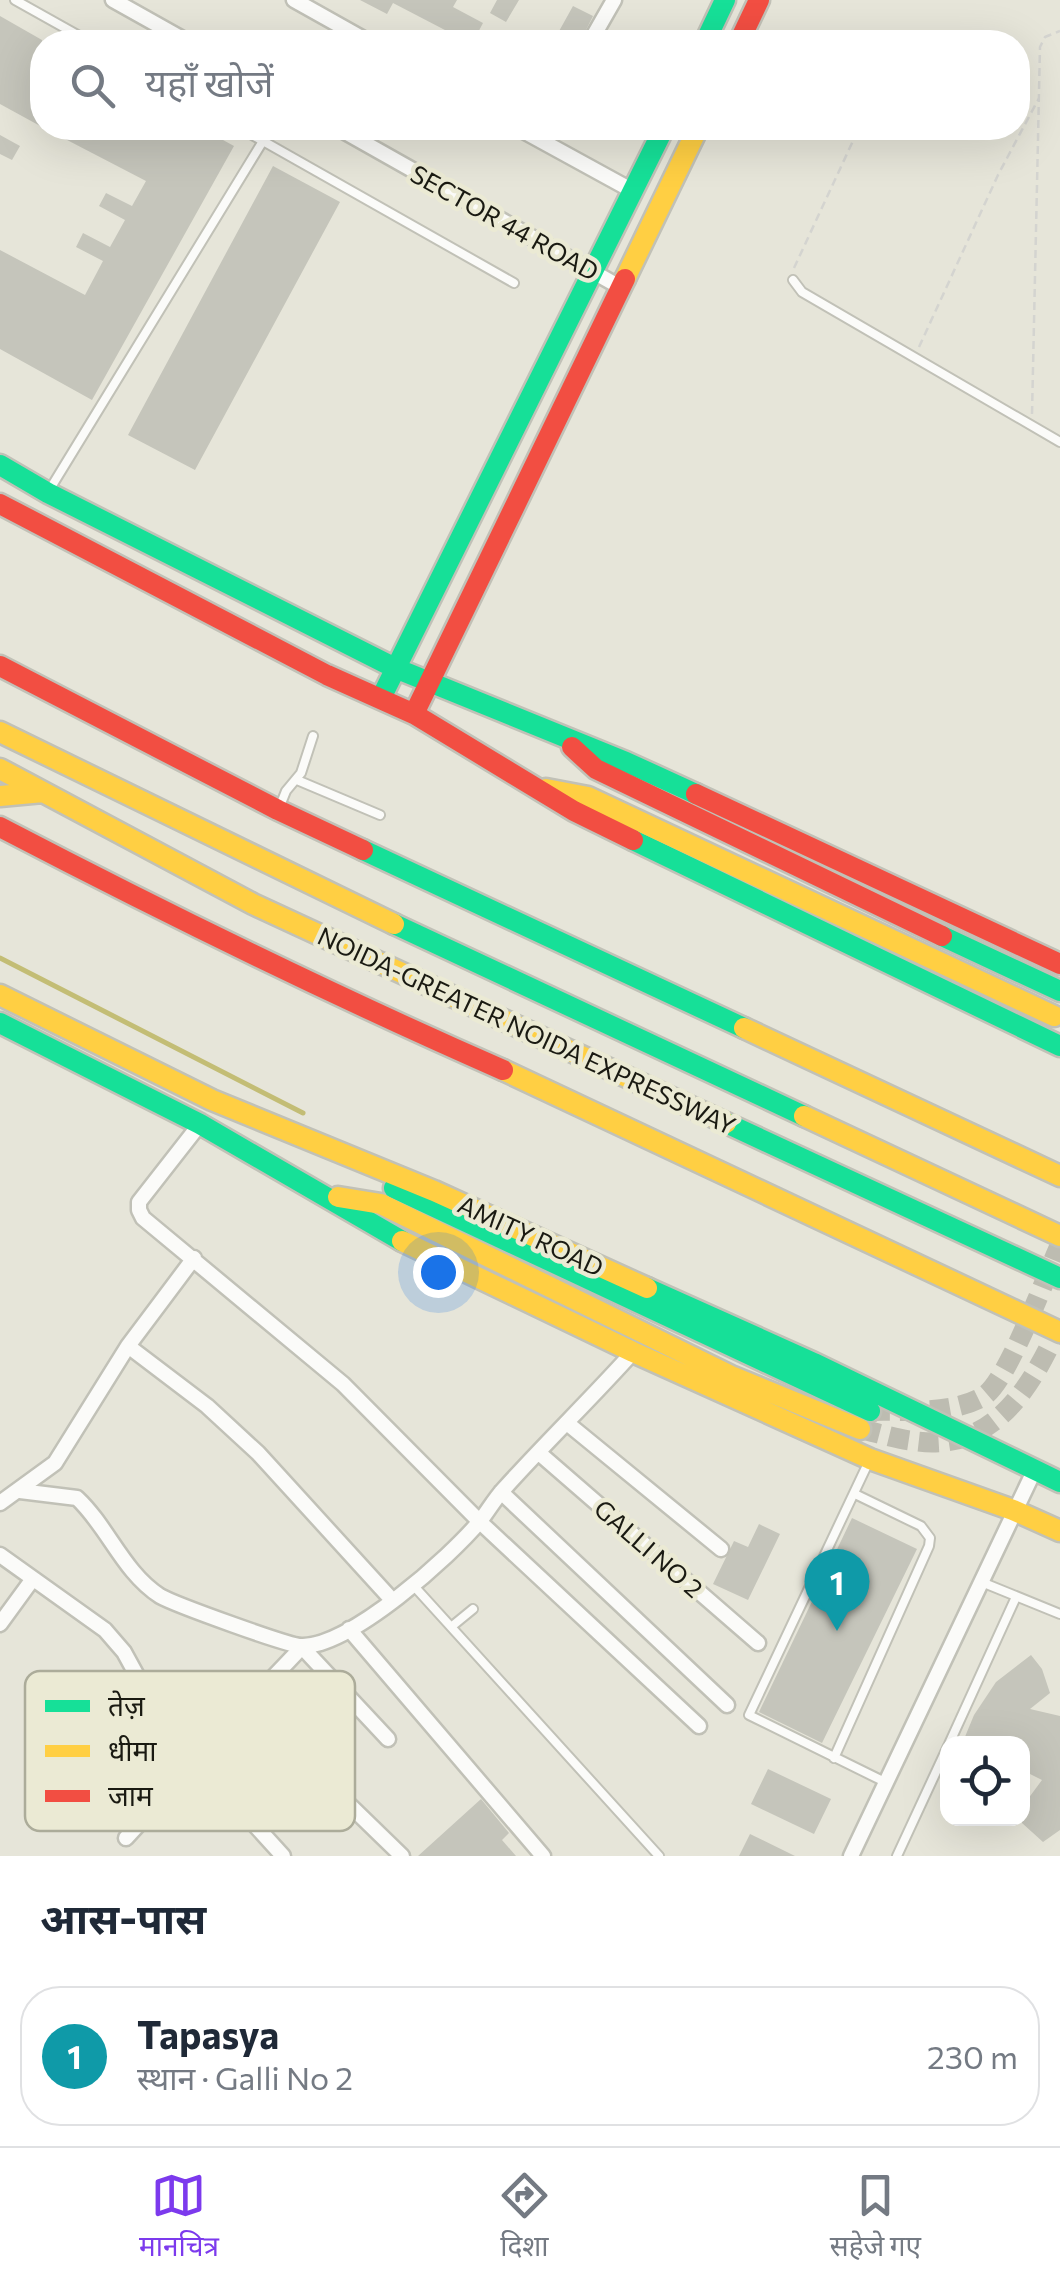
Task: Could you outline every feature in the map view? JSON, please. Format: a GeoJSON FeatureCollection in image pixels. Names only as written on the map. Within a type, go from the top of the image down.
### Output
{"type":"FeatureCollection","features":[{"type":"Feature","properties":{"kind":"main road"},"geometry":{"type":"LineString","coordinates":[[710,30],[725,0]]}},
{"type":"Feature","properties":{"kind":"main road"},"geometry":{"type":"LineString","coordinates":[[745,30],[760,0]]}},
{"type":"Feature","properties":{"kind":"main road"},"geometry":{"type":"LineString","coordinates":[[381,698],[658,140]]}},
{"type":"Feature","properties":{"kind":"main road"},"geometry":{"type":"LineString","coordinates":[[414,714],[426,682],[692,140]]}},
{"type":"Feature","properties":{"kind":"main road"},"geometry":{"type":"LineString","coordinates":[[0,465],[395,668],[626,762],[1060,964]]}},
{"type":"Feature","properties":{"kind":"main road"},"geometry":{"type":"LineString","coordinates":[[0,504],[310,666],[414,714],[574,811],[1060,1046]]}},
{"type":"Feature","properties":{"kind":"main road"},"geometry":{"type":"LineString","coordinates":[[0,666],[278,810],[1060,1176]]}},
{"type":"Feature","properties":{"kind":"main road","name":"NOIDA-GREATER NOIDA EXPRESSWAY"},"geometry":{"type":"LineString","coordinates":[[0,732],[276,868],[1060,1236]]}},
{"type":"Feature","properties":{"kind":"main road"},"geometry":{"type":"LineString","coordinates":[[560,736],[596,769],[694,819],[1060,991]]}},
{"type":"Feature","properties":{"kind":"main road","name":"NOIDA-GREATER NOIDA EXPRESSWAY"},"geometry":{"type":"LineString","coordinates":[[0,769],[254,904],[1060,1278]]}},
{"type":"Feature","properties":{"kind":"main road"},"geometry":{"type":"LineString","coordinates":[[534,786],[588,797],[1054,1016]]}},
{"type":"Feature","properties":{"kind":"main road"},"geometry":{"type":"LineString","coordinates":[[0,796],[43,792]]}},
{"type":"Feature","properties":{"kind":"main road"},"geometry":{"type":"LineString","coordinates":[[0,827],[151,906],[358,1006],[580,1104],[1060,1332]]}},
{"type":"Feature","properties":{"kind":"main road","name":"AMITY ROAD"},"geometry":{"type":"LineString","coordinates":[[0,995],[212,1100],[434,1191],[814,1362],[1060,1482]]}},
{"type":"Feature","properties":{"kind":"main road"},"geometry":{"type":"LineString","coordinates":[[0,1023],[200,1124],[408,1245],[870,1460],[1014,1510],[1060,1531]]}},
{"type":"Feature","properties":{"kind":"main road"},"geometry":{"type":"LineString","coordinates":[[322,1195],[381,1204],[731,1376],[865,1420],[396,1189],[356,1160]]}},
{"type":"Feature","properties":{"kind":"street"},"geometry":{"type":"LineString","coordinates":[[113,0],[167,30]]}},
{"type":"Feature","properties":{"kind":"street"},"geometry":{"type":"LineString","coordinates":[[294,0],[348,30]]}},
{"type":"Feature","properties":{"kind":"street"},"geometry":{"type":"LineString","coordinates":[[597,30],[614,0]]}},
{"type":"Feature","properties":{"kind":"street","name":"SECTOR 44 ROAD"},"geometry":{"type":"LineString","coordinates":[[359,140],[620,286]]}},
{"type":"Feature","properties":{"kind":"street"},"geometry":{"type":"LineString","coordinates":[[550,140],[633,191]]}},
{"type":"Feature","properties":{"kind":"street"},"geometry":{"type":"LineString","coordinates":[[200,1124],[139,1202],[144,1218],[343,1384],[480,1522],[699,1726]]}},
{"type":"Feature","properties":{"kind":"street"},"geometry":{"type":"LineString","coordinates":[[0,1504],[55,1463],[128,1346],[194,1258]]}},
{"type":"Feature","properties":{"kind":"street"},"geometry":{"type":"LineString","coordinates":[[128,1346],[207,1406],[258,1453],[392,1602]]}},
{"type":"Feature","properties":{"kind":"street"},"geometry":{"type":"LineString","coordinates":[[279,1671],[302,1646],[349,1629],[413,1585],[480,1522],[501,1492],[633,1352]]}},
{"type":"Feature","properties":{"kind":"street"},"geometry":{"type":"LineString","coordinates":[[567,1423],[721,1549]]}},
{"type":"Feature","properties":{"kind":"street","name":"GALLI NO 2"},"geometry":{"type":"LineString","coordinates":[[540,1453],[758,1644]]}},
{"type":"Feature","properties":{"kind":"street"},"geometry":{"type":"LineString","coordinates":[[851,1856],[1034,1469]]}},
{"type":"Feature","properties":{"kind":"street"},"geometry":{"type":"LineString","coordinates":[[20,1491],[77,1498],[131,1569],[159,1595],[194,1611],[302,1646],[325,1671]]}},
{"type":"Feature","properties":{"kind":"street"},"geometry":{"type":"LineString","coordinates":[[501,1492],[727,1705]]}},
{"type":"Feature","properties":{"kind":"street"},"geometry":{"type":"LineString","coordinates":[[0,1555],[105,1630],[134,1671]]}},
{"type":"Feature","properties":{"kind":"street"},"geometry":{"type":"LineString","coordinates":[[0,1624],[32,1580]]}},
{"type":"Feature","properties":{"kind":"street"},"geometry":{"type":"LineString","coordinates":[[349,1629],[542,1856]]}},
{"type":"Feature","properties":{"kind":"street"},"geometry":{"type":"LineString","coordinates":[[355,1703],[388,1739]]}},
{"type":"Feature","properties":{"kind":"street"},"geometry":{"type":"LineString","coordinates":[[355,1810],[402,1856]]}},
{"type":"Feature","properties":{"kind":"street"},"geometry":{"type":"LineString","coordinates":[[126,1838],[133,1831]]}},
{"type":"Feature","properties":{"kind":"street"},"geometry":{"type":"LineString","coordinates":[[260,1831],[283,1856]]}},
{"type":"Feature","properties":{"kind":"lane"},"geometry":{"type":"LineString","coordinates":[[15,0],[69,30]]}},
{"type":"Feature","properties":{"kind":"lane"},"geometry":{"type":"LineString","coordinates":[[48,493],[263,141],[514,283]]}},
{"type":"Feature","properties":{"kind":"lane"},"geometry":{"type":"LineString","coordinates":[[793,280],[802,292],[1060,442]]}},
{"type":"Feature","properties":{"kind":"lane"},"geometry":{"type":"LineString","coordinates":[[278,810],[286,791],[297,780],[313,736]]}},
{"type":"Feature","properties":{"kind":"lane"},"geometry":{"type":"LineString","coordinates":[[297,780],[380,815]]}},
{"type":"Feature","properties":{"kind":"lane"},"geometry":{"type":"LineString","coordinates":[[870,1460],[749,1716],[885,1782]]}},
{"type":"Feature","properties":{"kind":"lane"},"geometry":{"type":"LineString","coordinates":[[834,1758],[930,1546],[930,1538],[920,1526],[855,1494]]}},
{"type":"Feature","properties":{"kind":"lane"},"geometry":{"type":"LineString","coordinates":[[979,1582],[1060,1614]]}},
{"type":"Feature","properties":{"kind":"lane"},"geometry":{"type":"LineString","coordinates":[[413,1585],[659,1856]]}},
{"type":"Feature","properties":{"kind":"lane"},"geometry":{"type":"LineString","coordinates":[[952,1736],[1016,1597]]}},
{"type":"Feature","properties":{"kind":"lane"},"geometry":{"type":"LineString","coordinates":[[451,1628],[474,1609]]}},
{"type":"Feature","properties":{"kind":"lane"},"geometry":{"type":"LineString","coordinates":[[897,1856],[940,1762]]}},
{"type":"Feature","properties":{"kind":"path"},"geometry":{"type":"LineString","coordinates":[[1032,425],[1040,47],[1045,38],[1060,32]]}},
{"type":"Feature","properties":{"kind":"path"},"geometry":{"type":"LineString","coordinates":[[1030,115],[1040,96]]}},
{"type":"Feature","properties":{"kind":"path"},"geometry":{"type":"LineString","coordinates":[[793,280],[794,267],[853,140]]}},
{"type":"Feature","properties":{"kind":"path"},"geometry":{"type":"LineString","coordinates":[[914,358],[1017,140]]}},
{"type":"Feature","properties":{"kind":"building"},"geometry":{"type":"Polygon","coordinates":[[[360,0],[457,0],[453,7],[483,23],[479,30],[445,30],[393,3],[387,14],[360,0]]]}},
{"type":"Feature","properties":{"kind":"building"},"geometry":{"type":"Polygon","coordinates":[[[497,0],[519,0],[506,22],[490,13],[497,0]]]}},
{"type":"Feature","properties":{"kind":"building"},"geometry":{"type":"Polygon","coordinates":[[[573,6],[593,16],[586,30],[560,30],[573,6]]]}},
{"type":"Feature","properties":{"kind":"building"},"geometry":{"type":"Polygon","coordinates":[[[0,16],[30,33],[30,120],[0,104],[0,16]]]}},
{"type":"Feature","properties":{"kind":"building"},"geometry":{"type":"Polygon","coordinates":[[[0,135],[20,146],[12,160],[0,154],[0,135]]]}},
{"type":"Feature","properties":{"kind":"building"},"geometry":{"type":"Polygon","coordinates":[[[67,140],[223,140],[234,146],[92,400],[0,349],[0,250],[85,295],[103,261],[76,247],[83,233],[110,247],[125,220],[99,206],[106,193],[132,206],[146,181],[67,140]]]}},
{"type":"Feature","properties":{"kind":"building"},"geometry":{"type":"Polygon","coordinates":[[[273,166],[340,202],[195,470],[128,435],[273,166]]]}},
{"type":"Feature","properties":{"kind":"building"},"geometry":{"type":"Polygon","coordinates":[[[852,1518],[917,1549],[822,1743],[759,1712],[852,1518]]]}},
{"type":"Feature","properties":{"kind":"building"},"geometry":{"type":"Polygon","coordinates":[[[759,1524],[780,1534],[748,1600],[713,1584],[734,1541],[748,1547],[759,1524]]]}},
{"type":"Feature","properties":{"kind":"building"},"geometry":{"type":"Polygon","coordinates":[[[1031,1655],[1042,1669],[1050,1693],[1030,1709],[1060,1716],[1060,1830],[1043,1842],[1025,1826],[1030,1826],[1030,1796],[1042,1780],[1030,1774],[1030,1736],[965,1736],[996,1682],[1031,1655]]]}},
{"type":"Feature","properties":{"kind":"building"},"geometry":{"type":"Polygon","coordinates":[[[768,1769],[831,1799],[814,1834],[751,1804],[768,1769]]]}},
{"type":"Feature","properties":{"kind":"building"},"geometry":{"type":"Polygon","coordinates":[[[481,1799],[509,1833],[502,1840],[516,1856],[418,1856],[481,1799]]]}},
{"type":"Feature","properties":{"kind":"building"},"geometry":{"type":"Polygon","coordinates":[[[750,1834],[795,1856],[739,1856],[750,1834]]]}},
{"type":"Feature","properties":{"kind":"waterway"},"geometry":{"type":"LineString","coordinates":[[0,958],[303,1113]]}},
{"type":"Feature","properties":{"kind":"tunnel"},"geometry":{"type":"LineString","coordinates":[[870,1411],[943,1409],[984,1396],[1015,1350],[1060,1245]]}},
{"type":"Feature","properties":{"kind":"tunnel"},"geometry":{"type":"LineString","coordinates":[[860,1429],[907,1440],[942,1442],[988,1426],[1023,1391],[1060,1324]]}},
{"type":"Feature","properties":{"kind":"traffic: fast"},"geometry":{"type":"LineString","coordinates":[[711,30],[725,0]]}},
{"type":"Feature","properties":{"kind":"traffic: fast"},"geometry":{"type":"LineString","coordinates":[[381,698],[658,140]]}},
{"type":"Feature","properties":{"kind":"traffic: fast"},"geometry":{"type":"LineString","coordinates":[[0,465],[395,668],[696,794]]}},
{"type":"Feature","properties":{"kind":"traffic: fast"},"geometry":{"type":"LineString","coordinates":[[633,840],[1060,1046]]}},
{"type":"Feature","properties":{"kind":"traffic: fast"},"geometry":{"type":"LineString","coordinates":[[363,850],[744,1028]]}},
{"type":"Feature","properties":{"kind":"traffic: fast"},"geometry":{"type":"LineString","coordinates":[[394,924],[804,1116]]}},
{"type":"Feature","properties":{"kind":"traffic: fast"},"geometry":{"type":"LineString","coordinates":[[942,936],[1060,991]]}},
{"type":"Feature","properties":{"kind":"traffic: fast"},"geometry":{"type":"LineString","coordinates":[[0,1023],[200,1124],[402,1241]]}},
{"type":"Feature","properties":{"kind":"traffic: fast"},"geometry":{"type":"LineString","coordinates":[[726,1123],[1060,1278]]}},
{"type":"Feature","properties":{"kind":"traffic: fast"},"geometry":{"type":"LineString","coordinates":[[394,1188],[870,1411]]}},
{"type":"Feature","properties":{"kind":"traffic: fast"},"geometry":{"type":"LineString","coordinates":[[647,1288],[814,1363],[1060,1482]]}},
{"type":"Feature","properties":{"kind":"traffic: slow"},"geometry":{"type":"LineString","coordinates":[[625,279],[692,140]]}},
{"type":"Feature","properties":{"kind":"traffic: slow"},"geometry":{"type":"LineString","coordinates":[[0,732],[394,924]]}},
{"type":"Feature","properties":{"kind":"traffic: slow"},"geometry":{"type":"LineString","coordinates":[[0,769],[253,904],[726,1123]]}},
{"type":"Feature","properties":{"kind":"traffic: slow"},"geometry":{"type":"LineString","coordinates":[[546,789],[588,797],[1054,1016]]}},
{"type":"Feature","properties":{"kind":"traffic: slow"},"geometry":{"type":"LineString","coordinates":[[0,796],[43,792]]}},
{"type":"Feature","properties":{"kind":"traffic: slow"},"geometry":{"type":"LineString","coordinates":[[0,995],[212,1100],[434,1191],[647,1288]]}},
{"type":"Feature","properties":{"kind":"traffic: slow"},"geometry":{"type":"LineString","coordinates":[[744,1028],[1060,1176]]}},
{"type":"Feature","properties":{"kind":"traffic: slow"},"geometry":{"type":"LineString","coordinates":[[503,1070],[1060,1332]]}},
{"type":"Feature","properties":{"kind":"traffic: slow"},"geometry":{"type":"LineString","coordinates":[[804,1116],[1060,1236]]}},
{"type":"Feature","properties":{"kind":"traffic: slow"},"geometry":{"type":"LineString","coordinates":[[338,1197],[381,1204],[731,1376],[860,1429]]}},
{"type":"Feature","properties":{"kind":"traffic: slow"},"geometry":{"type":"LineString","coordinates":[[402,1241],[633,1352],[870,1459],[1060,1531]]}},
{"type":"Feature","properties":{"kind":"traffic: jam"},"geometry":{"type":"LineString","coordinates":[[745,30],[759,0]]}},
{"type":"Feature","properties":{"kind":"traffic: jam"},"geometry":{"type":"LineString","coordinates":[[414,714],[625,279]]}},
{"type":"Feature","properties":{"kind":"traffic: jam"},"geometry":{"type":"LineString","coordinates":[[0,504],[327,675],[414,714],[574,811],[633,840]]}},
{"type":"Feature","properties":{"kind":"traffic: jam"},"geometry":{"type":"LineString","coordinates":[[0,666],[363,850]]}},
{"type":"Feature","properties":{"kind":"traffic: jam"},"geometry":{"type":"LineString","coordinates":[[572,747],[596,769],[942,936]]}},
{"type":"Feature","properties":{"kind":"traffic: jam"},"geometry":{"type":"LineString","coordinates":[[696,794],[1060,964]]}},
{"type":"Feature","properties":{"kind":"traffic: jam"},"geometry":{"type":"LineString","coordinates":[[0,827],[249,953],[503,1070]]}},
{"type":"Feature","properties":{"kind":"place","name":"Tapasya"},"geometry":{"type":"Point","coordinates":[837,1631]}}]}
